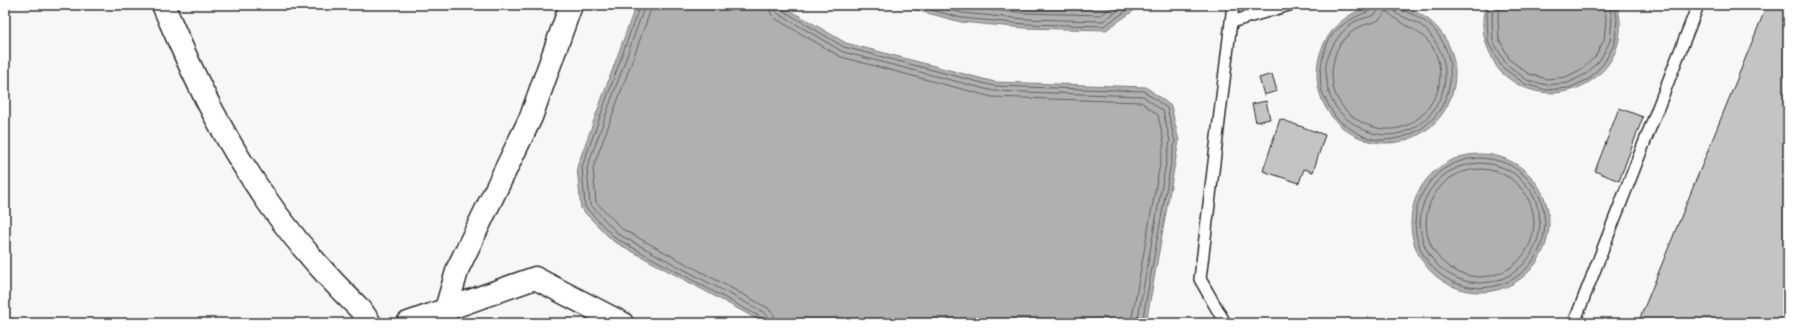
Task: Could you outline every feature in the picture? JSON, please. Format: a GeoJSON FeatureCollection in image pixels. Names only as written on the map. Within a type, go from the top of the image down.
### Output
{"type":"FeatureCollection","features":[{"type":"Feature","properties":{"kind":"street"},"geometry":{"type":"LineString","coordinates":[[163,5],[213,113],[255,183],[296,240],[361,310],[370,323]]}},
{"type":"Feature","properties":{"kind":"street"},"geometry":{"type":"LineString","coordinates":[[446,309],[458,268],[532,117],[571,5]]}},
{"type":"Feature","properties":{"kind":"street"},"geometry":{"type":"LineString","coordinates":[[408,323],[535,278],[622,323]]}},
{"type":"Feature","properties":{"kind":"lane"},"geometry":{"type":"LineString","coordinates":[[1225,323],[1200,279],[1233,5]]}},
{"type":"Feature","properties":{"kind":"lane"},"geometry":{"type":"LineString","coordinates":[[1231,22],[1289,5]]}},
{"type":"Feature","properties":{"kind":"lane"},"geometry":{"type":"LineString","coordinates":[[1574,323],[1698,5]]}},
{"type":"Feature","properties":{"kind":"water"},"geometry":{"type":"Polygon","coordinates":[[[636,5],[781,5],[846,43],[995,82],[1146,87],[1171,106],[1179,141],[1146,323],[764,323],[613,241],[581,209],[577,167],[636,5]]]}},
{"type":"Feature","properties":{"kind":"water"},"geometry":{"type":"Polygon","coordinates":[[[897,5],[1142,5],[1106,30],[1025,28],[961,22],[897,5]]]}},
{"type":"Feature","properties":{"kind":"water"},"geometry":{"type":"Polygon","coordinates":[[[1379,5],[1393,5],[1419,13],[1435,25],[1447,41],[1450,48],[1454,61],[1454,87],[1450,100],[1447,107],[1435,123],[1419,135],[1412,138],[1393,143],[1379,143],[1353,135],[1337,123],[1325,107],[1322,100],[1317,81],[1317,67],[1325,41],[1337,25],[1353,13],[1360,10],[1379,5]]]}},
{"type":"Feature","properties":{"kind":"water"},"geometry":{"type":"Polygon","coordinates":[[[1486,5],[1617,5],[1620,30],[1615,52],[1603,70],[1586,84],[1566,91],[1544,92],[1521,86],[1497,68],[1488,49],[1483,30],[1483,17],[1486,5]]]}},
{"type":"Feature","properties":{"kind":"water"},"geometry":{"type":"Polygon","coordinates":[[[1473,154],[1487,154],[1513,162],[1529,174],[1541,190],[1544,197],[1548,210],[1548,236],[1544,249],[1541,256],[1529,272],[1513,284],[1506,287],[1487,292],[1473,292],[1447,284],[1431,272],[1419,256],[1416,249],[1411,230],[1411,216],[1419,190],[1431,174],[1447,162],[1454,159],[1473,154]]]}},
{"type":"Feature","properties":{"kind":"building"},"geometry":{"type":"Polygon","coordinates":[[[1767,5],[1788,5],[1788,323],[1638,323],[1767,5]]]}},
{"type":"Feature","properties":{"kind":"building"},"geometry":{"type":"Polygon","coordinates":[[[1272,74],[1277,91],[1264,95],[1259,78],[1272,74]]]}},
{"type":"Feature","properties":{"kind":"building"},"geometry":{"type":"Polygon","coordinates":[[[1266,101],[1270,119],[1256,122],[1252,104],[1266,101]]]}},
{"type":"Feature","properties":{"kind":"building"},"geometry":{"type":"Polygon","coordinates":[[[1619,108],[1643,117],[1619,181],[1595,171],[1619,108]]]}},
{"type":"Feature","properties":{"kind":"building"},"geometry":{"type":"Polygon","coordinates":[[[1280,119],[1325,135],[1313,172],[1304,169],[1299,183],[1263,171],[1280,119]]]}}]}
